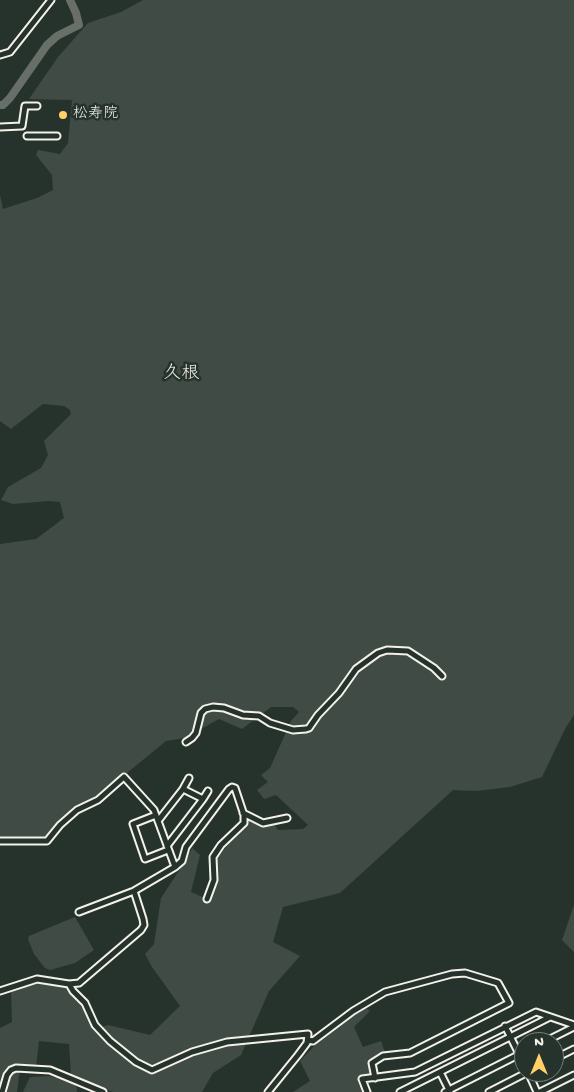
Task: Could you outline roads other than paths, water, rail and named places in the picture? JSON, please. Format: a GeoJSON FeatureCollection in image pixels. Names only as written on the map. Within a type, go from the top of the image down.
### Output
{"type":"FeatureCollection","features":[{"type":"Feature","properties":{"kind":"street"},"geometry":{"type":"LineString","coordinates":[[0,56],[10,52],[51,0]]}},
{"type":"Feature","properties":{"kind":"street"},"geometry":{"type":"LineString","coordinates":[[0,127],[22,126],[25,106],[37,106]]}},
{"type":"Feature","properties":{"kind":"street"},"geometry":{"type":"LineString","coordinates":[[27,136],[57,136]]}},
{"type":"Feature","properties":{"kind":"street"},"geometry":{"type":"LineString","coordinates":[[186,742],[196,733],[201,713],[205,709],[213,707],[224,708],[243,715],[258,716],[270,723],[293,730],[306,729],[339,693],[356,669],[378,653],[387,650],[408,651],[442,676]]}},
{"type":"Feature","properties":{"kind":"street"},"geometry":{"type":"LineString","coordinates":[[0,841],[46,841],[77,810],[98,800],[124,777],[151,805],[175,867]]}},
{"type":"Feature","properties":{"kind":"street"},"geometry":{"type":"LineString","coordinates":[[158,821],[189,778]]}},
{"type":"Feature","properties":{"kind":"street"},"geometry":{"type":"LineString","coordinates":[[78,912],[134,891],[175,867],[182,861],[186,846],[229,788],[232,787],[236,788],[244,823],[221,845],[213,856],[214,880],[207,899]]}},
{"type":"Feature","properties":{"kind":"street"},"geometry":{"type":"LineString","coordinates":[[182,788],[202,799]]}},
{"type":"Feature","properties":{"kind":"street"},"geometry":{"type":"LineString","coordinates":[[156,815],[132,824],[145,859],[168,848],[208,791]]}},
{"type":"Feature","properties":{"kind":"street"},"geometry":{"type":"LineString","coordinates":[[243,813],[262,823],[287,818]]}},
{"type":"Feature","properties":{"kind":"street"},"geometry":{"type":"LineString","coordinates":[[0,991],[37,979],[69,984],[79,983],[144,926],[134,891]]}},
{"type":"Feature","properties":{"kind":"street"},"geometry":{"type":"LineString","coordinates":[[308,1040],[313,1042],[353,1011],[393,989],[452,974],[465,973],[498,983],[509,1003],[410,1053],[383,1056],[372,1063],[375,1078]]}},
{"type":"Feature","properties":{"kind":"street"},"geometry":{"type":"LineString","coordinates":[[69,984],[85,1003],[96,1025],[110,1041],[136,1062],[152,1070],[192,1052],[227,1042],[308,1034],[308,1040],[298,1055],[268,1092]]}},
{"type":"Feature","properties":{"kind":"street"},"geometry":{"type":"LineString","coordinates":[[367,1092],[362,1079],[415,1072],[536,1012],[574,1026]]}},
{"type":"Feature","properties":{"kind":"street"},"geometry":{"type":"LineString","coordinates":[[400,1092],[550,1017]]}},
{"type":"Feature","properties":{"kind":"street"},"geometry":{"type":"LineString","coordinates":[[505,1026],[514,1042]]}},
{"type":"Feature","properties":{"kind":"street"},"geometry":{"type":"LineString","coordinates":[[563,1032],[574,1026]]}},
{"type":"Feature","properties":{"kind":"street"},"geometry":{"type":"LineString","coordinates":[[440,1072],[448,1091],[514,1057]]}},
{"type":"Feature","properties":{"kind":"street"},"geometry":{"type":"LineString","coordinates":[[2,1092],[7,1074],[16,1068],[50,1070],[103,1092]]}},
{"type":"Feature","properties":{"kind":"street"},"geometry":{"type":"LineString","coordinates":[[539,1092],[574,1075]]}},
{"type":"Feature","properties":{"kind":"street"},"geometry":{"type":"LineString","coordinates":[[489,1092],[514,1079]]}},
{"type":"Feature","properties":{"kind":"waterway"},"geometry":{"type":"LineString","coordinates":[[0,105],[3,105],[10,98],[47,45],[57,36],[79,25],[70,0]]}},
{"type":"Feature","properties":{"kind":"place","name":"松寿院"},"geometry":{"type":"Point","coordinates":[63,115]}},
{"type":"Feature","properties":{"kind":"district","name":"久根"},"geometry":{"type":"Point","coordinates":[181,375]}}]}
